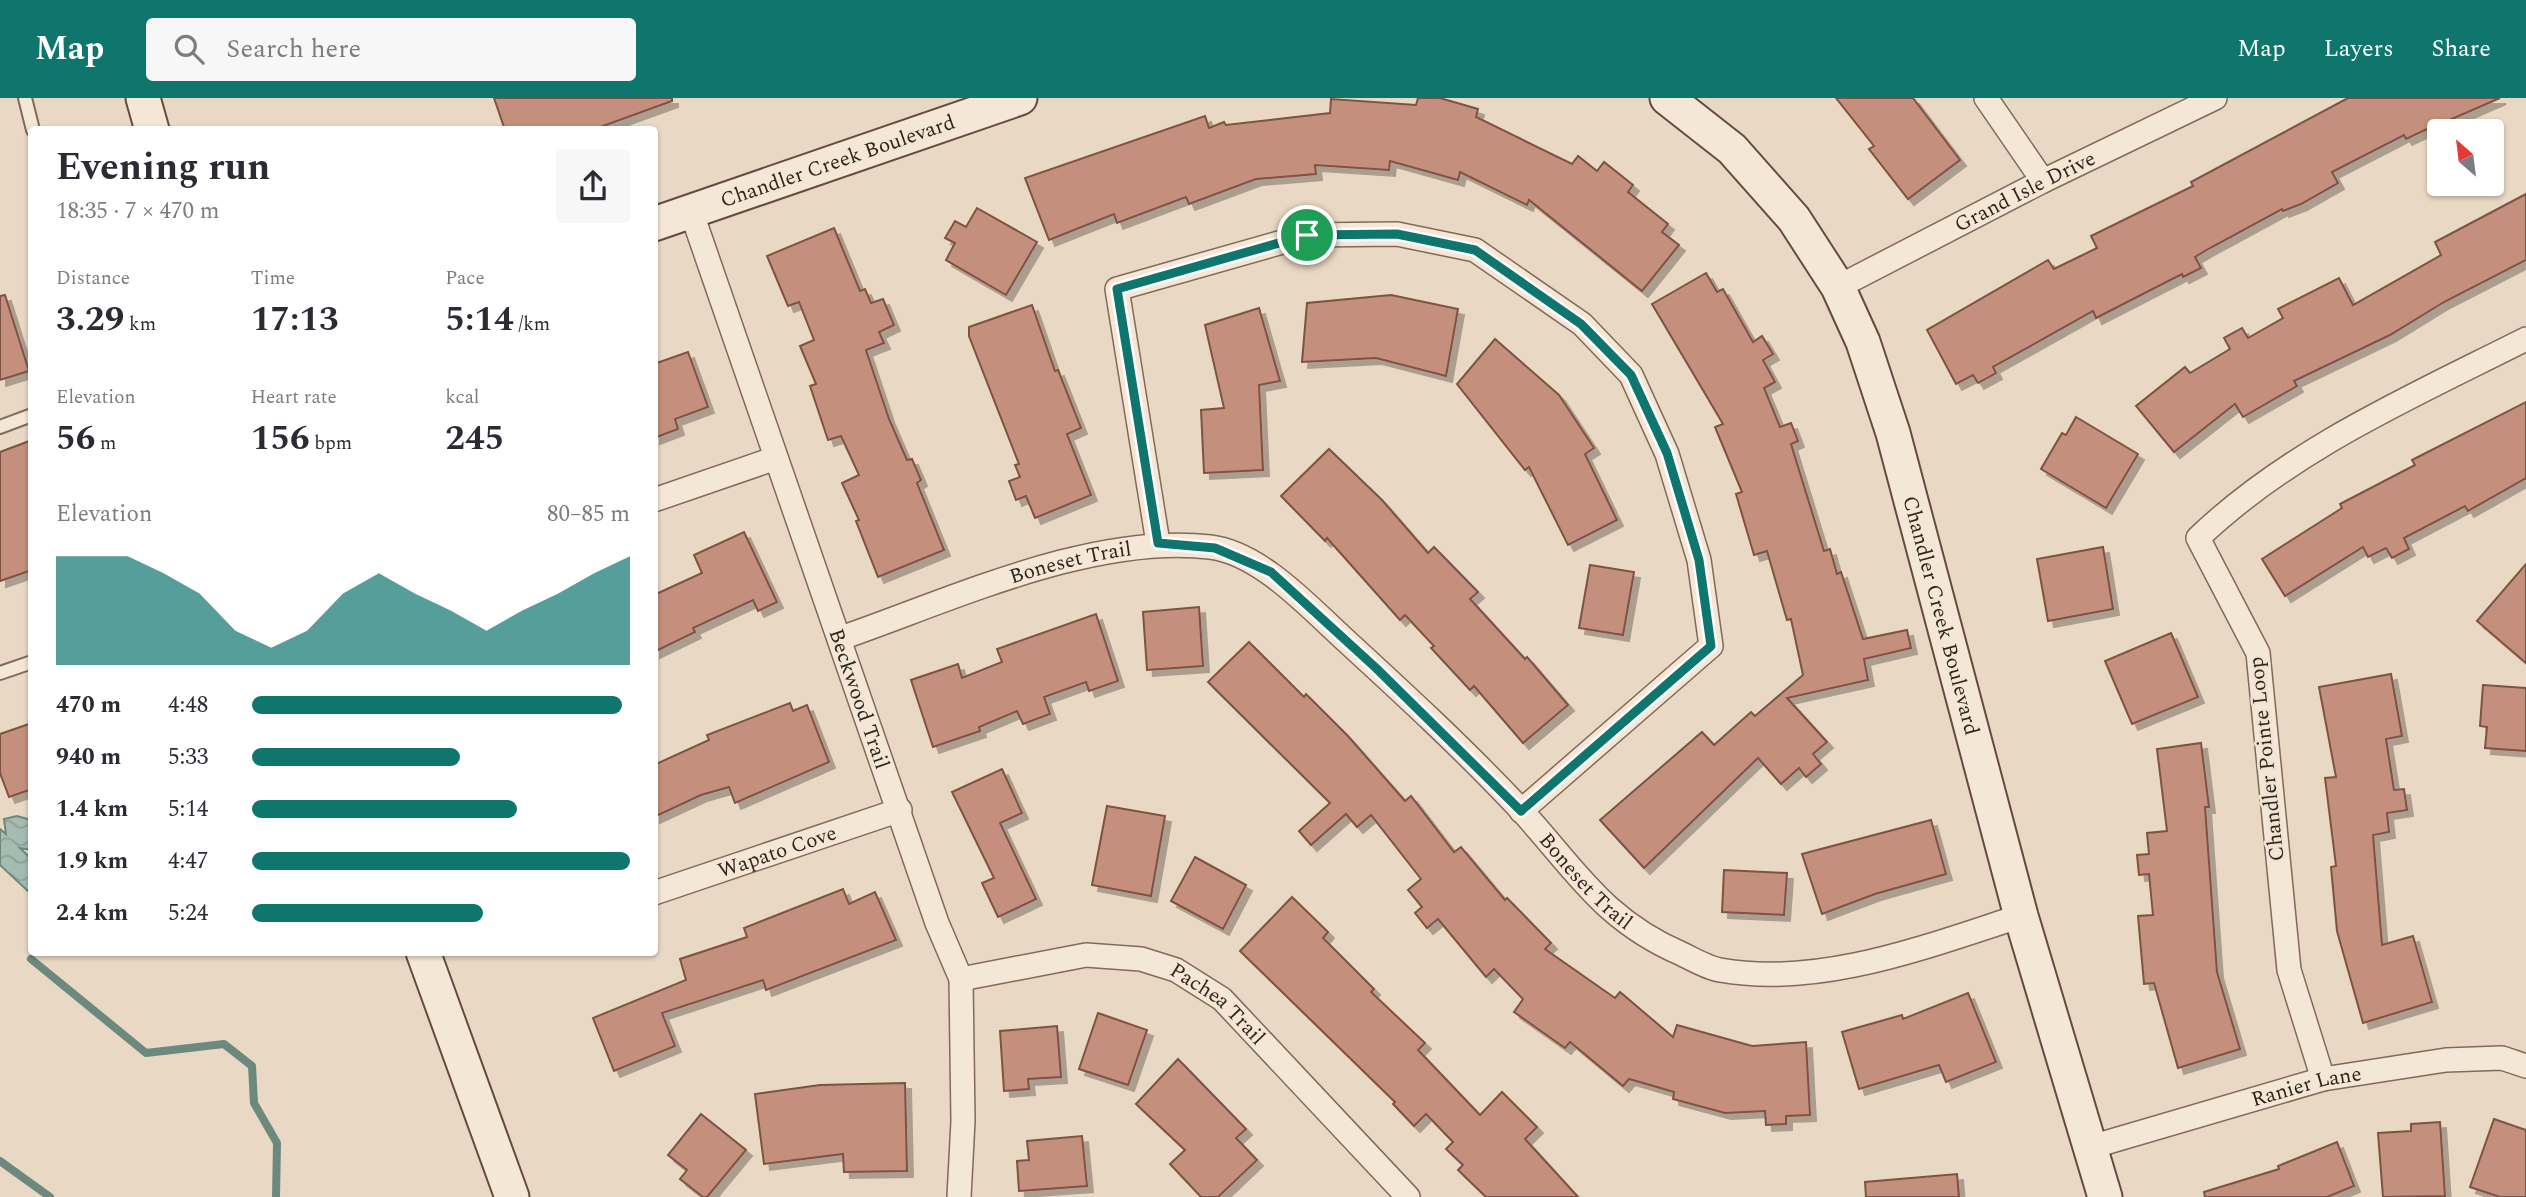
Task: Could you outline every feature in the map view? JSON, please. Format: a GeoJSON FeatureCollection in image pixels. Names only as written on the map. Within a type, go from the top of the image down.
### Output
{"type":"FeatureCollection","features":[{"type":"Feature","properties":{"kind":"street"},"geometry":{"type":"LineString","coordinates":[[143,98],[151,126]]}},
{"type":"Feature","properties":{"kind":"street","name":"Chandler Creek Boulevard"},"geometry":{"type":"LineString","coordinates":[[658,223],[1020,98]]}},
{"type":"Feature","properties":{"kind":"street","name":"Chandler Creek Boulevard"},"geometry":{"type":"LineString","coordinates":[[1667,98],[1732,149],[1794,219],[1838,287],[1863,342],[1893,433],[2021,916],[2105,1197]]}},
{"type":"Feature","properties":{"kind":"street"},"geometry":{"type":"LineString","coordinates":[[1986,98],[2043,181]]}},
{"type":"Feature","properties":{"kind":"street","name":"Grand Isle Drive"},"geometry":{"type":"LineString","coordinates":[[1838,287],[2043,181],[2215,98]]}},
{"type":"Feature","properties":{"kind":"street","name":"Beckwood Trail"},"geometry":{"type":"LineString","coordinates":[[691,211],[841,638],[937,923],[961,978],[963,1121],[959,1197]]}},
{"type":"Feature","properties":{"kind":"street"},"geometry":{"type":"LineString","coordinates":[[1158,543],[1117,289],[1307,235],[1397,234],[1475,250],[1581,324],[1631,375],[1667,453],[1699,560],[1711,646],[1521,811]]}},
{"type":"Feature","properties":{"kind":"street","name":"Chandler Pointe Loop"},"geometry":{"type":"LineString","coordinates":[[2323,1079],[2289,970],[2258,653],[2198,538],[2231,507],[2351,428],[2526,339]]}},
{"type":"Feature","properties":{"kind":"street"},"geometry":{"type":"LineString","coordinates":[[658,499],[776,458]]}},
{"type":"Feature","properties":{"kind":"street","name":"Boneset Trail"},"geometry":{"type":"LineString","coordinates":[[841,638],[1064,560],[1158,543],[1215,548],[1271,572],[1376,668],[1521,811],[1571,872],[1615,916],[1670,949],[1719,970],[1813,974],[1912,951],[2021,916]]}},
{"type":"Feature","properties":{"kind":"street","name":"Wapato Cove"},"geometry":{"type":"LineString","coordinates":[[658,892],[900,810]]}},
{"type":"Feature","properties":{"kind":"street","name":"Pachea Trail"},"geometry":{"type":"LineString","coordinates":[[961,978],[1086,955],[1141,958],[1175,970],[1222,999],[1408,1197]]}},
{"type":"Feature","properties":{"kind":"street"},"geometry":{"type":"LineString","coordinates":[[424,956],[512,1197]]}},
{"type":"Feature","properties":{"kind":"street","name":"Ranier Lane"},"geometry":{"type":"LineString","coordinates":[[2091,1147],[2323,1079],[2446,1060],[2502,1058],[2526,1066]]}},
{"type":"Feature","properties":{"kind":"lane"},"geometry":{"type":"LineString","coordinates":[[25,98],[32,126]]}},
{"type":"Feature","properties":{"kind":"lane"},"geometry":{"type":"LineString","coordinates":[[0,427],[28,416]]}},
{"type":"Feature","properties":{"kind":"lane"},"geometry":{"type":"LineString","coordinates":[[0,673],[28,663]]}},
{"type":"Feature","properties":{"kind":"water"},"geometry":{"type":"Polygon","coordinates":[[[17,816],[28,819],[28,849],[20,848],[28,856],[28,891],[0,865],[0,829],[6,834],[4,819],[17,816]]]}},
{"type":"Feature","properties":{"kind":"building"},"geometry":{"type":"Polygon","coordinates":[[[494,98],[672,98],[672,101],[603,126],[504,126],[494,98]]]}},
{"type":"Feature","properties":{"kind":"building"},"geometry":{"type":"Polygon","coordinates":[[[1418,98],[1440,98],[1478,109],[1476,117],[1572,164],[1578,156],[1597,171],[1604,162],[1633,185],[1628,192],[1668,224],[1662,232],[1679,245],[1642,291],[1529,200],[1527,205],[1460,172],[1458,180],[1390,161],[1389,170],[1315,165],[1316,174],[1256,179],[1189,204],[1186,197],[1117,223],[1114,214],[1049,240],[1025,178],[1205,116],[1209,128],[1224,122],[1226,125],[1330,113],[1331,99],[1416,105],[1418,98]]]}},
{"type":"Feature","properties":{"kind":"building"},"geometry":{"type":"Polygon","coordinates":[[[1836,98],[1913,98],[1960,160],[1908,199],[1869,149],[1874,146],[1836,98]]]}},
{"type":"Feature","properties":{"kind":"building"},"geometry":{"type":"Polygon","coordinates":[[[2348,98],[2500,98],[2452,119],[2427,119],[2427,129],[2406,139],[2404,135],[2332,172],[2338,183],[2301,204],[2283,211],[2282,209],[2195,257],[2201,268],[2183,277],[2182,274],[2096,318],[2093,311],[1993,367],[1996,373],[1978,383],[1973,375],[1956,384],[1927,330],[2048,260],[2054,269],[2097,248],[2091,236],[2193,186],[2191,182],[2348,98]]]}},
{"type":"Feature","properties":{"kind":"building"},"geometry":{"type":"Polygon","coordinates":[[[2526,194],[2526,260],[2444,302],[2390,335],[2294,381],[2297,386],[2243,417],[2235,404],[2174,452],[2136,406],[2185,367],[2190,373],[2230,349],[2224,338],[2242,328],[2248,338],[2283,318],[2278,309],[2339,278],[2353,305],[2441,255],[2435,242],[2526,194]]]}},
{"type":"Feature","properties":{"kind":"building"},"geometry":{"type":"Polygon","coordinates":[[[977,208],[1037,242],[1006,295],[946,260],[955,243],[945,238],[955,221],[966,227],[977,208]]]}},
{"type":"Feature","properties":{"kind":"building"},"geometry":{"type":"Polygon","coordinates":[[[834,228],[860,291],[865,289],[871,303],[883,299],[894,325],[879,332],[884,343],[866,350],[889,419],[907,460],[912,459],[921,480],[917,483],[944,550],[878,577],[856,521],[859,520],[842,483],[859,475],[841,436],[828,440],[810,386],[816,384],[800,346],[814,340],[799,302],[788,306],[767,256],[834,228]]]}},
{"type":"Feature","properties":{"kind":"building"},"geometry":{"type":"Polygon","coordinates":[[[1706,273],[1717,292],[1723,289],[1753,342],[1762,336],[1773,354],[1763,360],[1775,382],[1764,388],[1780,427],[1791,423],[1798,441],[1791,444],[1824,551],[1830,549],[1837,574],[1841,572],[1863,639],[1907,630],[1911,648],[1864,659],[1868,680],[1787,698],[1827,742],[1813,754],[1821,764],[1806,777],[1799,768],[1781,784],[1758,758],[1644,868],[1600,820],[1702,732],[1714,745],[1751,712],[1755,716],[1803,675],[1791,619],[1787,620],[1767,551],[1754,555],[1736,494],[1742,492],[1715,427],[1723,424],[1652,304],[1706,273]]]}},
{"type":"Feature","properties":{"kind":"building"},"geometry":{"type":"Polygon","coordinates":[[[5,295],[28,371],[0,380],[0,296],[5,295]]]}},
{"type":"Feature","properties":{"kind":"building"},"geometry":{"type":"Polygon","coordinates":[[[1391,295],[1458,309],[1446,376],[1376,358],[1302,362],[1307,303],[1391,295]]]}},
{"type":"Feature","properties":{"kind":"building"},"geometry":{"type":"Polygon","coordinates":[[[1032,305],[1055,371],[1058,370],[1081,428],[1067,434],[1091,495],[1035,518],[1026,496],[1016,500],[1009,481],[1020,477],[1015,465],[1019,464],[969,336],[969,327],[1032,305]]]}},
{"type":"Feature","properties":{"kind":"building"},"geometry":{"type":"Polygon","coordinates":[[[1259,308],[1280,381],[1259,385],[1263,470],[1204,473],[1201,410],[1224,408],[1205,325],[1259,308]]]}},
{"type":"Feature","properties":{"kind":"building"},"geometry":{"type":"Polygon","coordinates":[[[1495,339],[1559,395],[1594,448],[1585,454],[1617,520],[1568,545],[1529,467],[1525,470],[1457,384],[1495,339]]]}},
{"type":"Feature","properties":{"kind":"building"},"geometry":{"type":"Polygon","coordinates":[[[688,352],[708,407],[675,419],[678,429],[658,436],[658,363],[688,352]]]}},
{"type":"Feature","properties":{"kind":"building"},"geometry":{"type":"Polygon","coordinates":[[[2526,402],[2526,478],[2468,511],[2465,506],[2404,538],[2409,549],[2392,558],[2386,548],[2368,557],[2363,547],[2285,596],[2262,559],[2342,508],[2340,504],[2415,465],[2412,460],[2526,402]]]}},
{"type":"Feature","properties":{"kind":"building"},"geometry":{"type":"Polygon","coordinates":[[[2076,417],[2138,454],[2106,508],[2041,469],[2062,433],[2066,435],[2076,417]]]}},
{"type":"Feature","properties":{"kind":"building"},"geometry":{"type":"Polygon","coordinates":[[[28,442],[28,571],[0,581],[0,452],[28,442]]]}},
{"type":"Feature","properties":{"kind":"building"},"geometry":{"type":"Polygon","coordinates":[[[1329,449],[1382,500],[1428,553],[1434,547],[1478,592],[1470,599],[1525,659],[1527,657],[1568,705],[1523,743],[1474,686],[1470,690],[1431,648],[1434,646],[1405,615],[1400,620],[1327,538],[1325,541],[1281,496],[1329,449]]]}},
{"type":"Feature","properties":{"kind":"building"},"geometry":{"type":"Polygon","coordinates":[[[744,532],[777,602],[758,611],[753,600],[693,628],[695,632],[658,650],[658,593],[702,573],[694,555],[744,532]]]}},
{"type":"Feature","properties":{"kind":"building"},"geometry":{"type":"Polygon","coordinates":[[[2103,547],[2113,609],[2048,621],[2037,559],[2103,547]]]}},
{"type":"Feature","properties":{"kind":"building"},"geometry":{"type":"Polygon","coordinates":[[[2526,564],[2526,663],[2477,621],[2526,564]]]}},
{"type":"Feature","properties":{"kind":"building"},"geometry":{"type":"Polygon","coordinates":[[[1590,565],[1634,572],[1623,635],[1579,628],[1590,565]]]}},
{"type":"Feature","properties":{"kind":"building"},"geometry":{"type":"Polygon","coordinates":[[[1199,607],[1203,666],[1147,670],[1143,612],[1199,607]]]}},
{"type":"Feature","properties":{"kind":"building"},"geometry":{"type":"Polygon","coordinates":[[[1096,614],[1118,681],[1089,691],[1086,682],[1044,697],[1050,714],[1023,724],[1017,711],[979,727],[980,731],[933,747],[911,680],[958,664],[962,678],[1002,662],[997,649],[1096,614]]]}},
{"type":"Feature","properties":{"kind":"building"},"geometry":{"type":"Polygon","coordinates":[[[2171,633],[2198,697],[2132,724],[2105,661],[2171,633]]]}},
{"type":"Feature","properties":{"kind":"building"},"geometry":{"type":"Polygon","coordinates":[[[1249,642],[1347,735],[1405,801],[1411,796],[1454,852],[1461,847],[1505,900],[1507,898],[1551,943],[1545,949],[1615,998],[1620,992],[1673,1037],[1677,1025],[1752,1046],[1806,1042],[1810,1115],[1786,1116],[1786,1124],[1766,1125],[1765,1111],[1725,1113],[1673,1099],[1674,1092],[1629,1079],[1623,1086],[1570,1042],[1565,1048],[1514,1012],[1523,999],[1494,969],[1486,977],[1438,919],[1427,928],[1415,913],[1422,907],[1408,890],[1421,879],[1371,815],[1357,827],[1346,814],[1311,845],[1299,831],[1330,803],[1208,682],[1249,642]]]}},
{"type":"Feature","properties":{"kind":"building"},"geometry":{"type":"Polygon","coordinates":[[[2391,674],[2402,736],[2386,739],[2394,790],[2404,789],[2407,810],[2387,813],[2389,832],[2373,835],[2382,945],[2413,936],[2432,1002],[2363,1023],[2337,931],[2331,867],[2336,866],[2325,778],[2336,777],[2319,687],[2391,674]]]}},
{"type":"Feature","properties":{"kind":"building"},"geometry":{"type":"Polygon","coordinates":[[[2483,685],[2526,688],[2526,751],[2485,748],[2487,727],[2480,726],[2483,685]]]}},
{"type":"Feature","properties":{"kind":"building"},"geometry":{"type":"Polygon","coordinates":[[[790,703],[793,711],[807,705],[829,762],[735,803],[729,787],[701,795],[658,815],[658,763],[709,740],[707,735],[790,703]]]}},
{"type":"Feature","properties":{"kind":"building"},"geometry":{"type":"Polygon","coordinates":[[[28,724],[28,790],[9,797],[0,773],[0,734],[28,724]]]}},
{"type":"Feature","properties":{"kind":"building"},"geometry":{"type":"Polygon","coordinates":[[[2201,743],[2209,807],[2205,807],[2217,972],[2240,1049],[2178,1068],[2154,983],[2144,984],[2138,916],[2153,915],[2149,874],[2139,875],[2137,855],[2149,854],[2147,833],[2167,831],[2157,749],[2201,743]]]}},
{"type":"Feature","properties":{"kind":"building"},"geometry":{"type":"Polygon","coordinates":[[[1002,769],[1022,813],[1000,823],[1036,899],[998,917],[982,883],[994,878],[952,792],[1002,769]]]}},
{"type":"Feature","properties":{"kind":"building"},"geometry":{"type":"Polygon","coordinates":[[[1107,806],[1165,816],[1151,896],[1092,885],[1107,806]]]}},
{"type":"Feature","properties":{"kind":"building"},"geometry":{"type":"Polygon","coordinates":[[[1931,820],[1946,874],[1875,894],[1822,914],[1802,854],[1931,820]]]}},
{"type":"Feature","properties":{"kind":"building"},"geometry":{"type":"Polygon","coordinates":[[[1195,857],[1246,885],[1223,929],[1171,901],[1195,857]]]}},
{"type":"Feature","properties":{"kind":"building"},"geometry":{"type":"Polygon","coordinates":[[[1724,870],[1787,873],[1784,915],[1722,912],[1724,870]]]}},
{"type":"Feature","properties":{"kind":"building"},"geometry":{"type":"Polygon","coordinates":[[[843,889],[849,904],[875,892],[896,940],[766,990],[763,980],[662,1013],[675,1046],[614,1071],[593,1018],[686,980],[680,959],[747,937],[744,928],[843,889]]]}},
{"type":"Feature","properties":{"kind":"building"},"geometry":{"type":"Polygon","coordinates":[[[1292,897],[1328,932],[1323,938],[1374,989],[1371,992],[1425,1043],[1418,1050],[1480,1115],[1502,1092],[1537,1127],[1525,1139],[1578,1197],[1486,1197],[1458,1170],[1463,1165],[1446,1149],[1453,1142],[1426,1114],[1414,1126],[1393,1104],[1395,1102],[1240,951],[1292,897]]]}},
{"type":"Feature","properties":{"kind":"building"},"geometry":{"type":"Polygon","coordinates":[[[1968,993],[1996,1062],[1946,1082],[1939,1065],[1859,1089],[1842,1032],[1902,1015],[1903,1019],[1968,993]]]}},
{"type":"Feature","properties":{"kind":"building"},"geometry":{"type":"Polygon","coordinates":[[[1098,1013],[1147,1030],[1128,1085],[1079,1069],[1098,1013]]]}},
{"type":"Feature","properties":{"kind":"building"},"geometry":{"type":"Polygon","coordinates":[[[1057,1026],[1061,1077],[1028,1079],[1029,1089],[1004,1091],[1000,1031],[1057,1026]]]}},
{"type":"Feature","properties":{"kind":"building"},"geometry":{"type":"Polygon","coordinates":[[[1178,1059],[1246,1129],[1236,1138],[1257,1160],[1218,1197],[1201,1197],[1170,1164],[1185,1150],[1136,1104],[1178,1059]]]}},
{"type":"Feature","properties":{"kind":"building"},"geometry":{"type":"Polygon","coordinates":[[[905,1083],[907,1171],[844,1172],[843,1154],[764,1164],[755,1094],[820,1085],[905,1083]]]}},
{"type":"Feature","properties":{"kind":"building"},"geometry":{"type":"Polygon","coordinates":[[[701,1114],[746,1150],[707,1197],[703,1197],[680,1179],[687,1170],[668,1155],[701,1114]]]}},
{"type":"Feature","properties":{"kind":"building"},"geometry":{"type":"Polygon","coordinates":[[[2494,1119],[2526,1130],[2526,1197],[2500,1197],[2470,1187],[2494,1119]]]}},
{"type":"Feature","properties":{"kind":"building"},"geometry":{"type":"Polygon","coordinates":[[[2440,1122],[2445,1196],[2383,1197],[2378,1133],[2411,1131],[2411,1124],[2440,1122]]]}},
{"type":"Feature","properties":{"kind":"building"},"geometry":{"type":"Polygon","coordinates":[[[1082,1136],[1087,1186],[1019,1191],[1017,1161],[1029,1160],[1027,1141],[1082,1136]]]}},
{"type":"Feature","properties":{"kind":"building"},"geometry":{"type":"Polygon","coordinates":[[[2337,1142],[2354,1186],[2327,1197],[2205,1197],[2204,1192],[2279,1169],[2278,1166],[2337,1142]]]}},
{"type":"Feature","properties":{"kind":"building"},"geometry":{"type":"Polygon","coordinates":[[[1957,1174],[1959,1197],[1866,1197],[1865,1182],[1957,1174]]]}},
{"type":"Feature","properties":{"kind":"waterway"},"geometry":{"type":"LineString","coordinates":[[31,959],[146,1053],[224,1044],[252,1066],[254,1103],[277,1143],[276,1197]]}},
{"type":"Feature","properties":{"kind":"waterway"},"geometry":{"type":"LineString","coordinates":[[0,1161],[50,1197]]}},
{"type":"Feature","properties":{"kind":"route"},"geometry":{"type":"LineString","coordinates":[[1397,234],[1475,250],[1581,324],[1631,375],[1667,453],[1699,560],[1711,646],[1521,811],[1376,668],[1271,572],[1215,548],[1158,543],[1117,289],[1307,235],[1397,234]]}}]}
